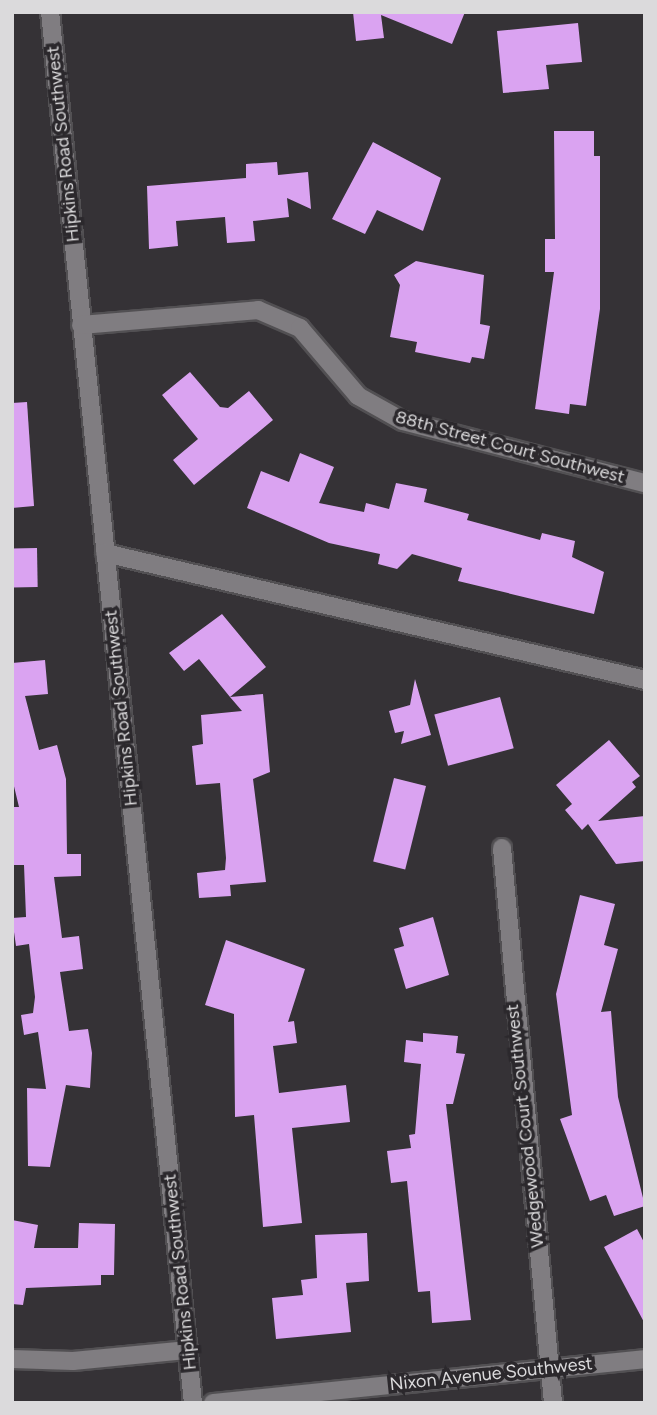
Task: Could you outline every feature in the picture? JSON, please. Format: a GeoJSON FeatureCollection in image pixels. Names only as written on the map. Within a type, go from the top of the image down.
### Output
{"type":"FeatureCollection","features":[{"type":"Feature","properties":{"kind":"street","name":"Hipkins Road Southwest"},"geometry":{"type":"LineString","coordinates":[[50,12],[193,1403]]}},
{"type":"Feature","properties":{"kind":"street","name":"88th Street Court Southwest"},"geometry":{"type":"LineString","coordinates":[[81,325],[258,310],[300,328],[358,396],[403,421],[645,483]]}},
{"type":"Feature","properties":{"kind":"street"},"geometry":{"type":"LineString","coordinates":[[105,553],[645,680]]}},
{"type":"Feature","properties":{"kind":"street","name":"Wedgewood Court Southwest"},"geometry":{"type":"LineString","coordinates":[[502,848],[553,1403]]}},
{"type":"Feature","properties":{"kind":"street"},"geometry":{"type":"LineString","coordinates":[[12,1359],[73,1361],[188,1350]]}},
{"type":"Feature","properties":{"kind":"street","name":"Nixon Avenue Southwest"},"geometry":{"type":"LineString","coordinates":[[213,1403],[645,1359]]}},
{"type":"Feature","properties":{"kind":"building"},"geometry":{"type":"Polygon","coordinates":[[[353,12],[465,12],[452,44],[381,15],[384,38],[356,41],[353,12]]]}},
{"type":"Feature","properties":{"kind":"building"},"geometry":{"type":"Polygon","coordinates":[[[578,23],[582,62],[546,65],[549,89],[503,93],[497,31],[578,23]]]}},
{"type":"Feature","properties":{"kind":"building"},"geometry":{"type":"Polygon","coordinates":[[[554,131],[594,131],[594,156],[600,156],[600,309],[586,406],[570,404],[569,414],[535,409],[554,272],[545,272],[545,239],[555,239],[554,131]]]}},
{"type":"Feature","properties":{"kind":"building"},"geometry":{"type":"Polygon","coordinates":[[[373,142],[441,178],[423,231],[377,210],[365,234],[332,219],[373,142]]]}},
{"type":"Feature","properties":{"kind":"building"},"geometry":{"type":"Polygon","coordinates":[[[277,162],[278,175],[308,172],[311,209],[287,198],[289,217],[253,221],[255,241],[227,243],[225,217],[176,221],[178,246],[149,249],[147,186],[246,178],[246,164],[277,162]]]}},
{"type":"Feature","properties":{"kind":"building"},"geometry":{"type":"Polygon","coordinates":[[[416,261],[484,275],[480,324],[490,326],[484,359],[472,357],[470,363],[415,352],[417,342],[390,337],[400,285],[394,275],[416,261]]]}},
{"type":"Feature","properties":{"kind":"building"},"geometry":{"type":"Polygon","coordinates":[[[190,372],[220,407],[228,408],[249,391],[273,420],[194,485],[173,460],[198,439],[162,395],[190,372]]]}},
{"type":"Feature","properties":{"kind":"building"},"geometry":{"type":"Polygon","coordinates":[[[27,402],[34,506],[12,508],[12,403],[27,402]]]}},
{"type":"Feature","properties":{"kind":"building"},"geometry":{"type":"Polygon","coordinates":[[[300,453],[334,467],[319,503],[364,512],[366,503],[389,509],[396,483],[427,489],[424,502],[469,514],[467,520],[540,540],[542,533],[575,541],[572,557],[604,572],[594,614],[458,581],[462,568],[412,554],[397,569],[378,564],[380,554],[329,543],[247,508],[261,471],[289,482],[300,453]]]}},
{"type":"Feature","properties":{"kind":"building"},"geometry":{"type":"Polygon","coordinates":[[[12,548],[37,548],[38,587],[13,587],[12,548]]]}},
{"type":"Feature","properties":{"kind":"building"},"geometry":{"type":"Polygon","coordinates":[[[222,614],[266,667],[230,697],[199,659],[184,671],[169,653],[222,614]]]}},
{"type":"Feature","properties":{"kind":"building"},"geometry":{"type":"Polygon","coordinates":[[[45,660],[48,694],[25,696],[39,750],[57,745],[66,779],[67,854],[81,854],[81,876],[54,877],[62,938],[79,936],[83,969],[60,972],[69,1031],[88,1029],[92,1053],[90,1088],[66,1085],[50,1167],[28,1166],[27,1088],[46,1089],[38,1032],[24,1035],[21,1015],[33,1013],[35,997],[29,944],[16,946],[12,918],[26,917],[24,865],[12,865],[12,807],[19,807],[12,778],[12,663],[45,660]]]}},
{"type":"Feature","properties":{"kind":"building"},"geometry":{"type":"Polygon","coordinates":[[[415,679],[431,735],[401,744],[404,731],[395,733],[389,711],[410,705],[415,679]]]}},
{"type":"Feature","properties":{"kind":"building"},"geometry":{"type":"Polygon","coordinates":[[[263,694],[270,772],[253,779],[266,882],[230,885],[231,896],[199,898],[197,873],[225,870],[226,858],[220,783],[196,785],[192,746],[203,744],[201,715],[242,711],[230,697],[263,694]]]}},
{"type":"Feature","properties":{"kind":"building"},"geometry":{"type":"Polygon","coordinates":[[[500,697],[514,748],[448,766],[434,715],[500,697]]]}},
{"type":"Feature","properties":{"kind":"building"},"geometry":{"type":"Polygon","coordinates":[[[609,740],[640,776],[632,782],[636,787],[598,821],[645,816],[645,861],[616,864],[588,824],[582,830],[565,810],[572,804],[556,785],[609,740]]]}},
{"type":"Feature","properties":{"kind":"building"},"geometry":{"type":"Polygon","coordinates":[[[394,778],[426,786],[405,869],[373,861],[394,778]]]}},
{"type":"Feature","properties":{"kind":"building"},"geometry":{"type":"Polygon","coordinates":[[[580,895],[615,904],[604,945],[618,949],[601,1012],[611,1011],[618,1097],[645,1206],[614,1216],[606,1195],[590,1201],[560,1119],[572,1115],[556,994],[580,895]]]}},
{"type":"Feature","properties":{"kind":"building"},"geometry":{"type":"Polygon","coordinates":[[[433,917],[449,975],[406,989],[394,949],[404,946],[399,928],[433,917]]]}},
{"type":"Feature","properties":{"kind":"building"},"geometry":{"type":"Polygon","coordinates":[[[226,940],[305,969],[288,1022],[294,1021],[297,1043],[273,1046],[279,1093],[346,1085],[350,1122],[292,1128],[302,1223],[263,1227],[254,1115],[235,1117],[234,1014],[205,1005],[226,940]]]}},
{"type":"Feature","properties":{"kind":"building"},"geometry":{"type":"Polygon","coordinates":[[[423,1033],[458,1036],[456,1053],[465,1054],[453,1104],[446,1104],[471,1320],[432,1323],[430,1291],[418,1292],[407,1181],[391,1183],[387,1151],[411,1148],[409,1135],[415,1134],[421,1064],[404,1062],[406,1040],[423,1042],[423,1033]]]}},
{"type":"Feature","properties":{"kind":"building"},"geometry":{"type":"Polygon","coordinates":[[[12,1220],[38,1225],[34,1248],[78,1248],[79,1223],[115,1224],[114,1275],[101,1275],[101,1285],[26,1288],[23,1305],[12,1304],[12,1220]]]}},
{"type":"Feature","properties":{"kind":"building"},"geometry":{"type":"Polygon","coordinates":[[[637,1229],[645,1244],[645,1324],[604,1247],[637,1229]]]}},
{"type":"Feature","properties":{"kind":"building"},"geometry":{"type":"Polygon","coordinates":[[[367,1233],[369,1281],[346,1283],[351,1332],[276,1339],[272,1298],[303,1295],[301,1280],[317,1278],[315,1235],[367,1233]]]}}]}
